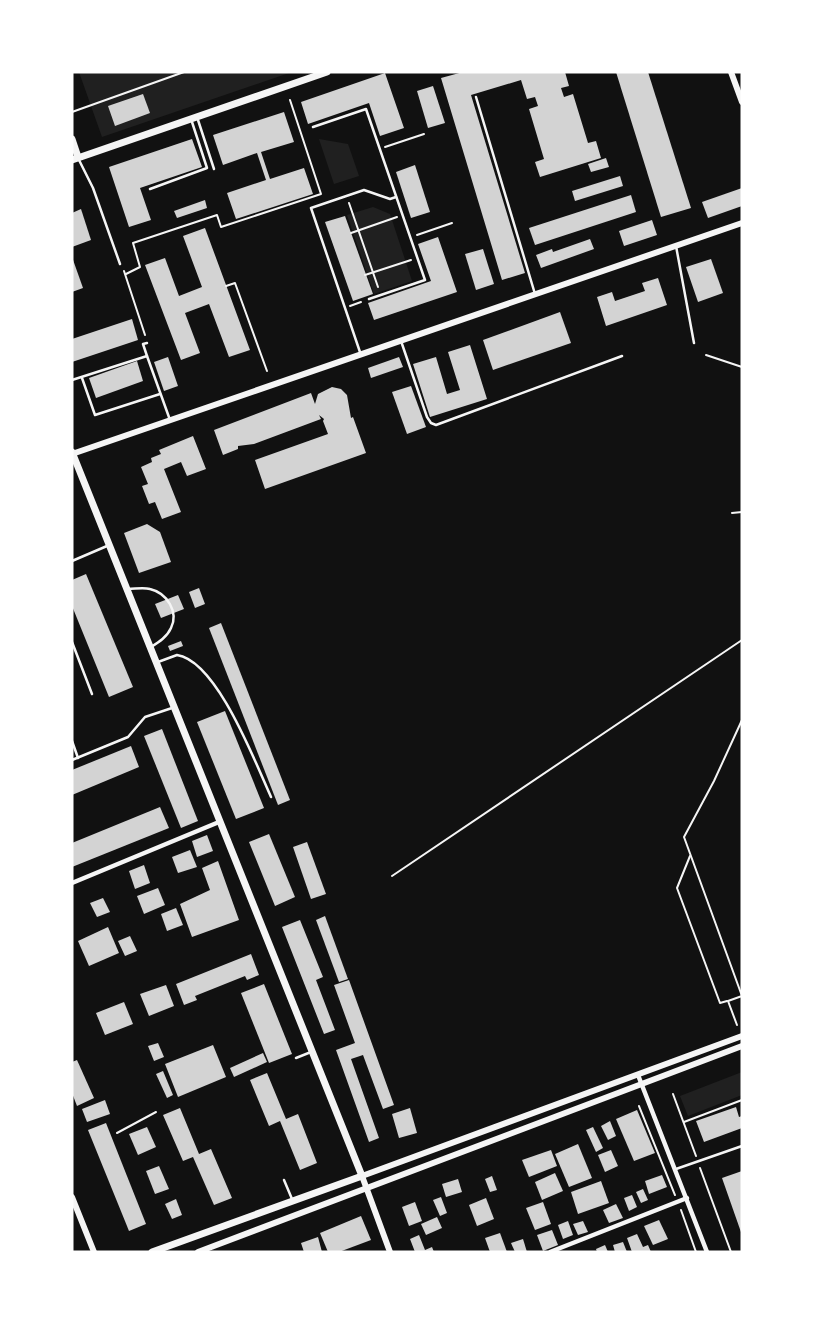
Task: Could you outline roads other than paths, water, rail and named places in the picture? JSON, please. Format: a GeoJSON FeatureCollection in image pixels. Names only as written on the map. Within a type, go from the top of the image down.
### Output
{"type":"FeatureCollection","features":[{"type":"Feature","properties":{"kind":"main road"},"geometry":{"type":"LineString","coordinates":[[72,139],[75,158],[327,72]]}},
{"type":"Feature","properties":{"kind":"main road"},"geometry":{"type":"LineString","coordinates":[[72,453],[362,1176],[152,1252]]}},
{"type":"Feature","properties":{"kind":"street"},"geometry":{"type":"LineString","coordinates":[[731,72],[742,102]]}},
{"type":"Feature","properties":{"kind":"street"},"geometry":{"type":"LineString","coordinates":[[72,453],[742,223]]}},
{"type":"Feature","properties":{"kind":"street"},"geometry":{"type":"LineString","coordinates":[[72,883],[221,821]]}},
{"type":"Feature","properties":{"kind":"street"},"geometry":{"type":"LineString","coordinates":[[390,1252],[362,1176],[742,1036]]}},
{"type":"Feature","properties":{"kind":"street"},"geometry":{"type":"LineString","coordinates":[[198,1252],[742,1046]]}},
{"type":"Feature","properties":{"kind":"street"},"geometry":{"type":"LineString","coordinates":[[638,1075],[707,1252]]}},
{"type":"Feature","properties":{"kind":"street"},"geometry":{"type":"LineString","coordinates":[[72,1197],[94,1252]]}},
{"type":"Feature","properties":{"kind":"street"},"geometry":{"type":"LineString","coordinates":[[550,1252],[687,1198]]}},
{"type":"Feature","properties":{"kind":"lane"},"geometry":{"type":"LineString","coordinates":[[476,97],[536,295]]}},
{"type":"Feature","properties":{"kind":"lane"},"geometry":{"type":"LineString","coordinates":[[313,127],[366,109],[425,280],[369,299]]}},
{"type":"Feature","properties":{"kind":"lane"},"geometry":{"type":"LineString","coordinates":[[194,117],[214,169]]}},
{"type":"Feature","properties":{"kind":"lane"},"geometry":{"type":"LineString","coordinates":[[150,189],[208,168],[194,117]]}},
{"type":"Feature","properties":{"kind":"lane"},"geometry":{"type":"LineString","coordinates":[[75,158],[93,188],[120,264]]}},
{"type":"Feature","properties":{"kind":"lane"},"geometry":{"type":"LineString","coordinates":[[361,355],[311,208],[364,190],[390,199],[396,197]]}},
{"type":"Feature","properties":{"kind":"lane"},"geometry":{"type":"LineString","coordinates":[[676,246],[694,343]]}},
{"type":"Feature","properties":{"kind":"lane"},"geometry":{"type":"LineString","coordinates":[[401,341],[427,417],[436,425],[622,356]]}},
{"type":"Feature","properties":{"kind":"lane"},"geometry":{"type":"LineString","coordinates":[[147,343],[143,344],[170,420]]}},
{"type":"Feature","properties":{"kind":"lane"},"geometry":{"type":"LineString","coordinates":[[72,380],[147,356]]}},
{"type":"Feature","properties":{"kind":"lane"},"geometry":{"type":"LineString","coordinates":[[81,378],[95,415],[160,394]]}},
{"type":"Feature","properties":{"kind":"lane"},"geometry":{"type":"LineString","coordinates":[[72,561],[110,545]]}},
{"type":"Feature","properties":{"kind":"lane"},"geometry":{"type":"LineString","coordinates":[[128,589],[151,589],[160,592],[170,605],[174,616],[172,627],[163,640],[151,647]]}},
{"type":"Feature","properties":{"kind":"lane"},"geometry":{"type":"LineString","coordinates":[[72,642],[92,694]]}},
{"type":"Feature","properties":{"kind":"lane"},"geometry":{"type":"LineString","coordinates":[[157,662],[177,655],[194,661],[229,706],[271,797]]}},
{"type":"Feature","properties":{"kind":"lane"},"geometry":{"type":"LineString","coordinates":[[72,760],[128,737],[145,717],[175,707]]}},
{"type":"Feature","properties":{"kind":"lane"},"geometry":{"type":"LineString","coordinates":[[72,741],[78,758]]}},
{"type":"Feature","properties":{"kind":"lane"},"geometry":{"type":"LineString","coordinates":[[296,1058],[314,1051]]}},
{"type":"Feature","properties":{"kind":"lane"},"geometry":{"type":"LineString","coordinates":[[675,1169],[742,1146]]}},
{"type":"Feature","properties":{"kind":"lane"},"geometry":{"type":"LineString","coordinates":[[284,1180],[293,1203]]}}]}
